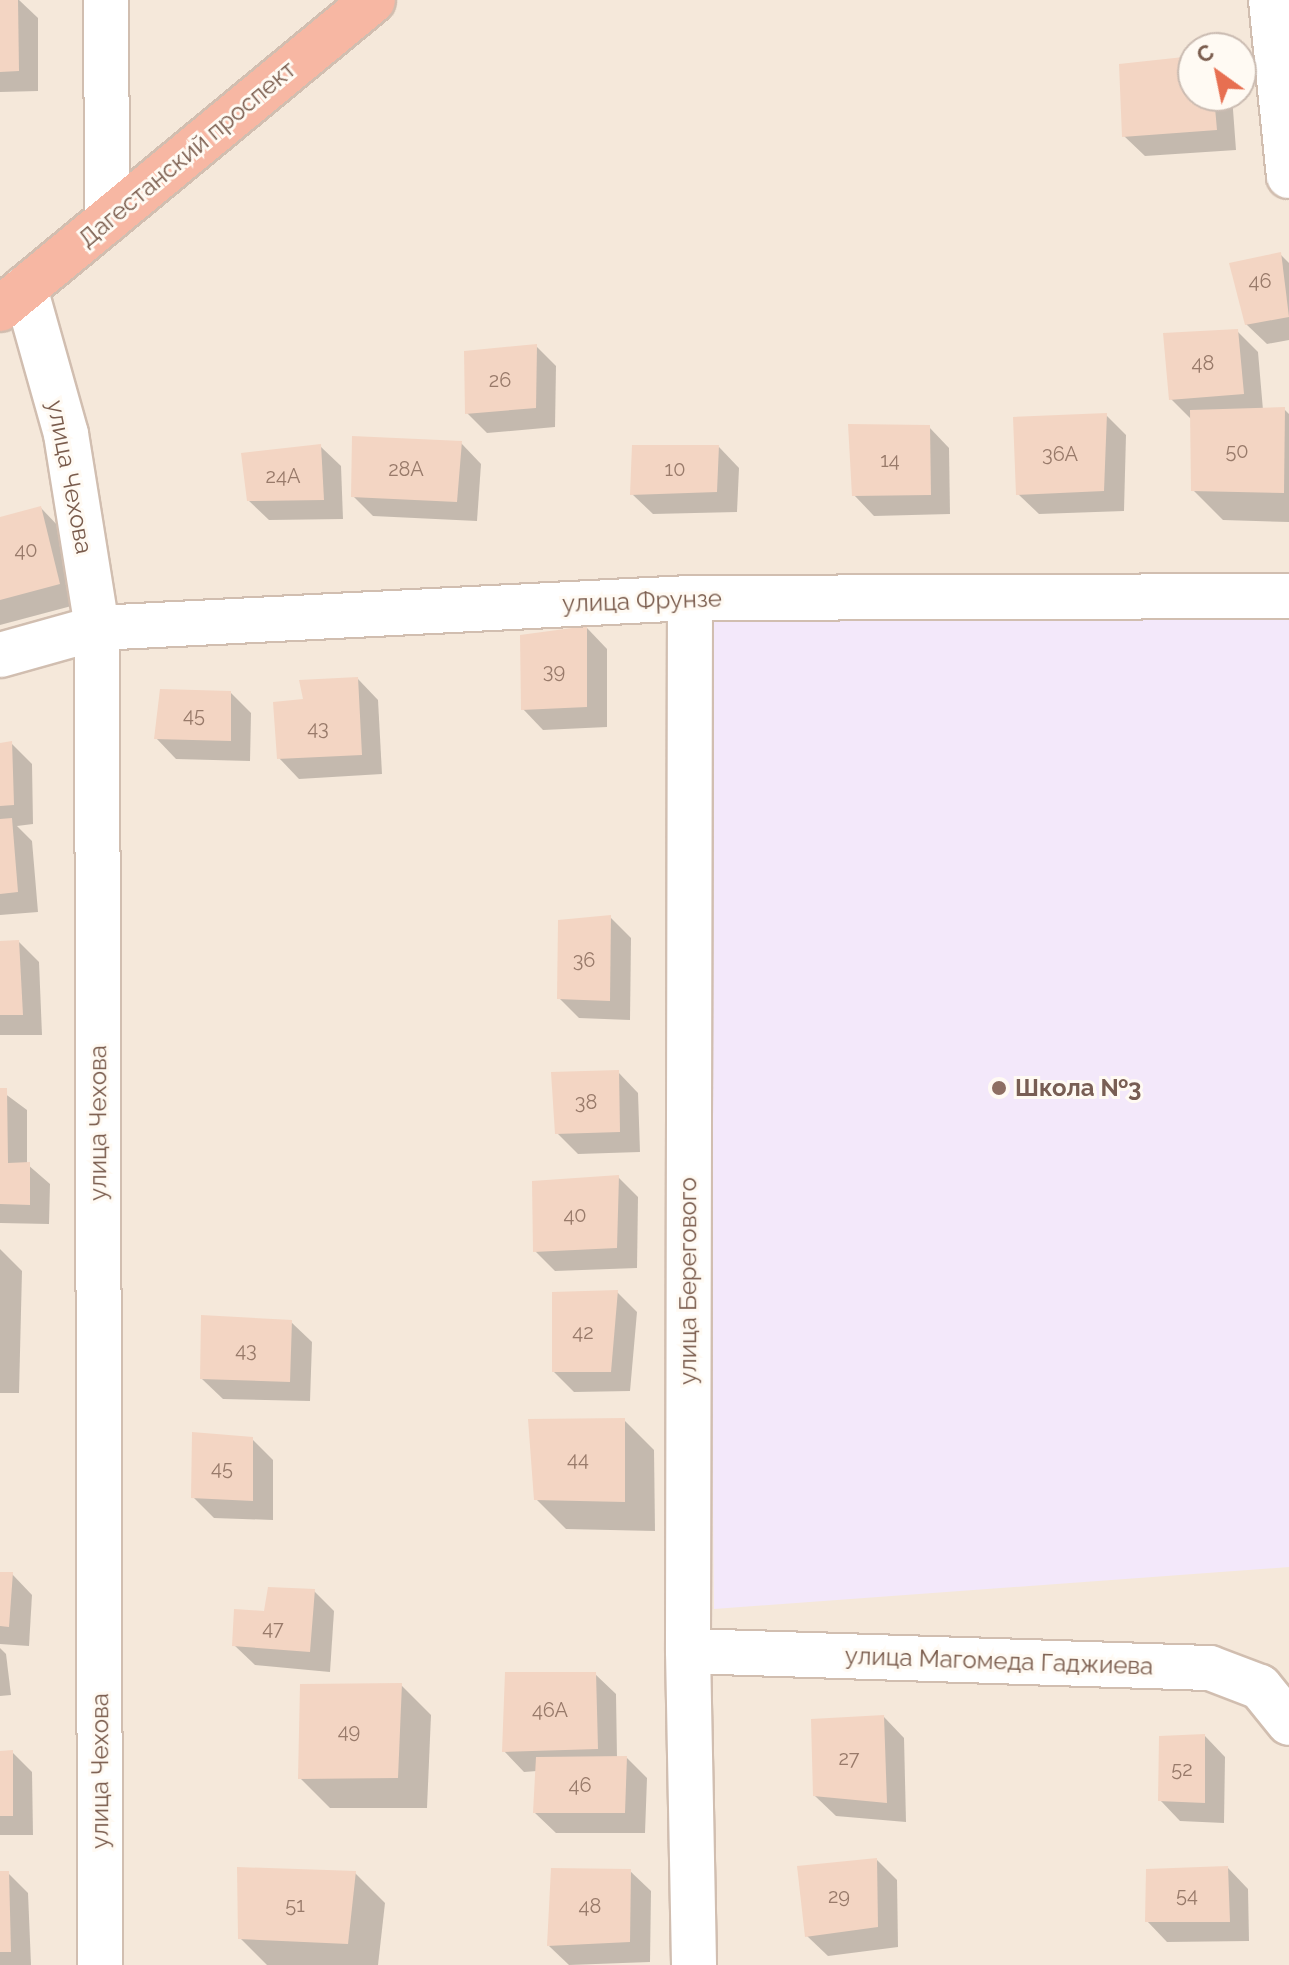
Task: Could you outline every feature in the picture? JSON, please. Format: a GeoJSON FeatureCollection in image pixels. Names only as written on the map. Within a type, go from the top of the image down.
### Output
{"type":"FeatureCollection","features":[{"type":"Feature","properties":{"kind":"highway","name":"Дагестанский проспект"},"geometry":{"type":"LineString","coordinates":[[12,299],[373,0]]}},
{"type":"Feature","properties":{"kind":"street"},"geometry":{"type":"LineString","coordinates":[[106,0],[107,220]]}},
{"type":"Feature","properties":{"kind":"street"},"geometry":{"type":"LineString","coordinates":[[1271,0],[1289,176]]}},
{"type":"Feature","properties":{"kind":"street","name":"улица Чехова"},"geometry":{"type":"LineString","coordinates":[[12,299],[66,434],[97,628],[100,1965]]}},
{"type":"Feature","properties":{"kind":"street","name":"улица Фрунзе"},"geometry":{"type":"LineString","coordinates":[[0,655],[97,628],[690,598],[1289,596]]}},
{"type":"Feature","properties":{"kind":"street","name":"улица Берегового"},"geometry":{"type":"LineString","coordinates":[[690,598],[688,1651],[694,1965]]}},
{"type":"Feature","properties":{"kind":"street","name":"улица Магомеда Гаджиева"},"geometry":{"type":"LineString","coordinates":[[688,1651],[1210,1668],[1260,1687],[1289,1723]]}},
{"type":"Feature","properties":{"kind":"shaded area"},"geometry":{"type":"Polygon","coordinates":[[[0,0],[1289,0],[1289,1965],[0,1965],[0,0]]]}},
{"type":"Feature","properties":{"kind":"shaded area","name":"Школа №3"},"geometry":{"type":"Polygon","coordinates":[[[1289,585],[1289,1567],[714,1609],[704,609],[1289,585]]]}},
{"type":"Feature","properties":{"kind":"building"},"geometry":{"type":"Polygon","coordinates":[[[0,0],[18,0],[19,71],[0,72],[0,0]]]}},
{"type":"Feature","properties":{"kind":"building"},"geometry":{"type":"Polygon","coordinates":[[[1177,58],[1177,112],[1215,112],[1217,130],[1122,137],[1119,64],[1177,58]]]}},
{"type":"Feature","properties":{"kind":"building"},"geometry":{"type":"Polygon","coordinates":[[[1281,252],[1289,317],[1245,325],[1229,263],[1281,252]]]}},
{"type":"Feature","properties":{"kind":"building"},"geometry":{"type":"Polygon","coordinates":[[[1238,329],[1244,394],[1169,400],[1163,333],[1238,329]]]}},
{"type":"Feature","properties":{"kind":"building"},"geometry":{"type":"Polygon","coordinates":[[[537,344],[536,408],[465,414],[464,351],[537,344]]]}},
{"type":"Feature","properties":{"kind":"building"},"geometry":{"type":"Polygon","coordinates":[[[1285,407],[1284,493],[1191,491],[1190,410],[1285,407]]]}},
{"type":"Feature","properties":{"kind":"building"},"geometry":{"type":"Polygon","coordinates":[[[1107,413],[1104,491],[1016,495],[1013,417],[1107,413]]]}},
{"type":"Feature","properties":{"kind":"building"},"geometry":{"type":"Polygon","coordinates":[[[848,424],[930,425],[931,495],[852,496],[848,424]]]}},
{"type":"Feature","properties":{"kind":"building"},"geometry":{"type":"Polygon","coordinates":[[[352,436],[462,441],[457,502],[351,497],[352,436]]]}},
{"type":"Feature","properties":{"kind":"building"},"geometry":{"type":"Polygon","coordinates":[[[321,444],[324,500],[247,501],[241,453],[321,444]]]}},
{"type":"Feature","properties":{"kind":"building"},"geometry":{"type":"Polygon","coordinates":[[[632,445],[719,445],[717,492],[630,495],[632,445]]]}},
{"type":"Feature","properties":{"kind":"building"},"geometry":{"type":"Polygon","coordinates":[[[41,506],[60,584],[0,600],[0,517],[41,506]]]}},
{"type":"Feature","properties":{"kind":"building"},"geometry":{"type":"Polygon","coordinates":[[[587,626],[587,707],[521,710],[520,635],[587,626]]]}},
{"type":"Feature","properties":{"kind":"building"},"geometry":{"type":"Polygon","coordinates":[[[358,677],[362,755],[277,759],[273,702],[303,699],[299,680],[358,677]]]}},
{"type":"Feature","properties":{"kind":"building"},"geometry":{"type":"Polygon","coordinates":[[[160,689],[231,691],[231,741],[154,739],[160,689]]]}},
{"type":"Feature","properties":{"kind":"building"},"geometry":{"type":"Polygon","coordinates":[[[12,741],[14,805],[0,806],[0,743],[12,741]]]}},
{"type":"Feature","properties":{"kind":"building"},"geometry":{"type":"Polygon","coordinates":[[[12,818],[18,892],[0,894],[0,819],[12,818]]]}},
{"type":"Feature","properties":{"kind":"building"},"geometry":{"type":"Polygon","coordinates":[[[611,915],[610,1001],[557,999],[558,920],[611,915]]]}},
{"type":"Feature","properties":{"kind":"building"},"geometry":{"type":"Polygon","coordinates":[[[19,940],[23,1015],[0,1015],[0,941],[19,940]]]}},
{"type":"Feature","properties":{"kind":"building"},"geometry":{"type":"Polygon","coordinates":[[[619,1070],[620,1132],[555,1134],[551,1072],[619,1070]]]}},
{"type":"Feature","properties":{"kind":"building"},"geometry":{"type":"Polygon","coordinates":[[[0,1088],[7,1088],[8,1163],[30,1162],[30,1205],[0,1204],[0,1088]]]}},
{"type":"Feature","properties":{"kind":"building"},"geometry":{"type":"Polygon","coordinates":[[[619,1175],[617,1248],[533,1252],[532,1181],[619,1175]]]}},
{"type":"Feature","properties":{"kind":"building"},"geometry":{"type":"Polygon","coordinates":[[[618,1290],[611,1372],[552,1372],[552,1292],[618,1290]]]}},
{"type":"Feature","properties":{"kind":"building"},"geometry":{"type":"Polygon","coordinates":[[[201,1315],[292,1320],[290,1382],[200,1379],[201,1315]]]}},
{"type":"Feature","properties":{"kind":"building"},"geometry":{"type":"Polygon","coordinates":[[[625,1418],[625,1502],[534,1500],[528,1419],[625,1418]]]}},
{"type":"Feature","properties":{"kind":"building"},"geometry":{"type":"Polygon","coordinates":[[[192,1432],[253,1437],[253,1501],[191,1498],[192,1432]]]}},
{"type":"Feature","properties":{"kind":"building"},"geometry":{"type":"Polygon","coordinates":[[[0,1572],[13,1572],[9,1627],[0,1626],[0,1572]]]}},
{"type":"Feature","properties":{"kind":"building"},"geometry":{"type":"Polygon","coordinates":[[[268,1587],[315,1589],[310,1652],[232,1646],[234,1609],[264,1611],[268,1587]]]}},
{"type":"Feature","properties":{"kind":"building"},"geometry":{"type":"Polygon","coordinates":[[[505,1672],[596,1672],[598,1749],[502,1752],[505,1672]]]}},
{"type":"Feature","properties":{"kind":"building"},"geometry":{"type":"Polygon","coordinates":[[[402,1683],[398,1778],[298,1779],[300,1684],[402,1683]]]}},
{"type":"Feature","properties":{"kind":"building"},"geometry":{"type":"Polygon","coordinates":[[[884,1715],[887,1803],[813,1796],[811,1719],[884,1715]]]}},
{"type":"Feature","properties":{"kind":"building"},"geometry":{"type":"Polygon","coordinates":[[[1205,1734],[1205,1803],[1158,1801],[1159,1736],[1205,1734]]]}},
{"type":"Feature","properties":{"kind":"building"},"geometry":{"type":"Polygon","coordinates":[[[13,1750],[13,1816],[0,1816],[0,1751],[13,1750]]]}},
{"type":"Feature","properties":{"kind":"building"},"geometry":{"type":"Polygon","coordinates":[[[627,1756],[625,1813],[533,1813],[536,1757],[627,1756]]]}},
{"type":"Feature","properties":{"kind":"building"},"geometry":{"type":"Polygon","coordinates":[[[877,1858],[878,1927],[805,1937],[797,1866],[877,1858]]]}},
{"type":"Feature","properties":{"kind":"building"},"geometry":{"type":"Polygon","coordinates":[[[1228,1866],[1230,1922],[1145,1922],[1146,1869],[1228,1866]]]}},
{"type":"Feature","properties":{"kind":"building"},"geometry":{"type":"Polygon","coordinates":[[[237,1867],[356,1871],[348,1944],[238,1939],[237,1867]]]}},
{"type":"Feature","properties":{"kind":"building"},"geometry":{"type":"Polygon","coordinates":[[[551,1868],[631,1869],[630,1942],[547,1946],[551,1868]]]}},
{"type":"Feature","properties":{"kind":"building"},"geometry":{"type":"Polygon","coordinates":[[[0,1871],[9,1871],[11,1952],[0,1952],[0,1871]]]}},
{"type":"Feature","properties":{"kind":"place","name":"Школа №3"},"geometry":{"type":"Point","coordinates":[999,1088]}}]}
